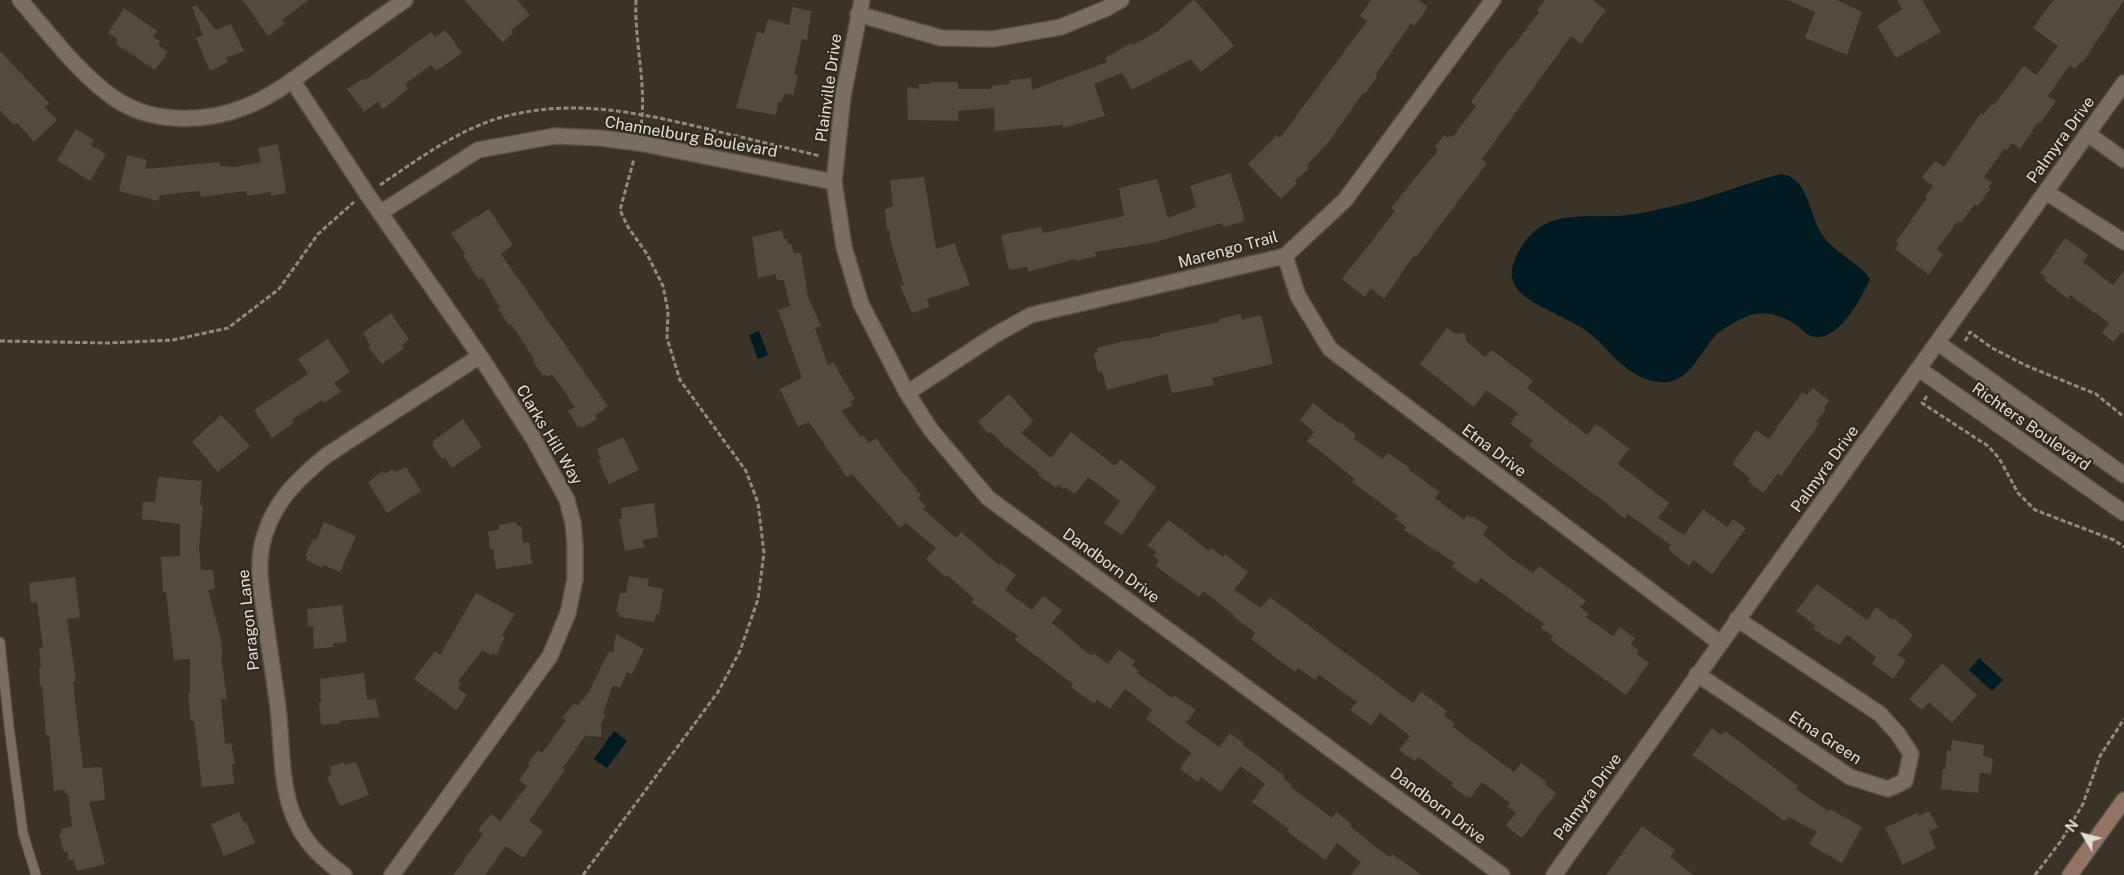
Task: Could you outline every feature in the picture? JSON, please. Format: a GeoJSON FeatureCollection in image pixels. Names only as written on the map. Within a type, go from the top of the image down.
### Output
{"type":"FeatureCollection","features":[{"type":"Feature","properties":{"kind":"street"},"geometry":{"type":"LineString","coordinates":[[20,0],[95,84],[114,99],[135,111],[157,116],[181,118],[216,116],[246,107],[292,80],[405,0]]}},
{"type":"Feature","properties":{"kind":"street"},"geometry":{"type":"LineString","coordinates":[[860,7],[941,38],[993,39],[1061,27],[1107,8],[1121,0]]}},
{"type":"Feature","properties":{"kind":"street","name":"Marengo Trail"},"geometry":{"type":"LineString","coordinates":[[907,393],[995,335],[1031,316],[1285,256],[1345,200],[1493,0]]}},
{"type":"Feature","properties":{"kind":"street","name":"Plainville Drive"},"geometry":{"type":"LineString","coordinates":[[834,182],[844,96],[860,7]]}},
{"type":"Feature","properties":{"kind":"street","name":"Clarks Hill Way"},"geometry":{"type":"LineString","coordinates":[[292,80],[380,213],[480,356],[533,438],[568,500],[575,544],[575,579],[568,612],[550,656],[392,875]]}},
{"type":"Feature","properties":{"kind":"street","name":"Palmyra Drive"},"geometry":{"type":"LineString","coordinates":[[1554,875],[2124,83]]}},
{"type":"Feature","properties":{"kind":"street"},"geometry":{"type":"LineString","coordinates":[[2088,134],[2124,160]]}},
{"type":"Feature","properties":{"kind":"street","name":"Channelburg Boulevard"},"geometry":{"type":"LineString","coordinates":[[380,213],[478,150],[555,136],[600,138],[639,143],[834,182]]}},
{"type":"Feature","properties":{"kind":"street","name":"Dandborn Drive"},"geometry":{"type":"LineString","coordinates":[[834,182],[844,247],[861,304],[907,393],[931,430],[988,498],[1502,875]]}},
{"type":"Feature","properties":{"kind":"street"},"geometry":{"type":"LineString","coordinates":[[2046,192],[2124,242]]}},
{"type":"Feature","properties":{"kind":"street","name":"Etna Drive"},"geometry":{"type":"LineString","coordinates":[[1285,256],[1298,296],[1330,349],[1720,643]]}},
{"type":"Feature","properties":{"kind":"street","name":"Richters Boulevard"},"geometry":{"type":"LineString","coordinates":[[1938,343],[2124,475]]}},
{"type":"Feature","properties":{"kind":"street","name":"Paragon Lane"},"geometry":{"type":"LineString","coordinates":[[344,875],[320,857],[308,843],[292,811],[285,786],[278,707],[260,584],[261,550],[264,534],[274,510],[283,497],[309,470],[335,450],[480,356]]}},
{"type":"Feature","properties":{"kind":"street","name":"Richters Boulevard"},"geometry":{"type":"LineString","coordinates":[[1919,369],[2124,513]]}},
{"type":"Feature","properties":{"kind":"street","name":"Etna Green"},"geometry":{"type":"LineString","coordinates":[[1697,674],[1850,777],[1888,790],[1906,781],[1911,754],[1898,734],[1880,714],[1737,619]]}},
{"type":"Feature","properties":{"kind":"street"},"geometry":{"type":"LineString","coordinates":[[2070,875],[2124,800]]}},
{"type":"Feature","properties":{"kind":"lane"},"geometry":{"type":"LineString","coordinates":[[0,642],[8,726],[23,832],[36,875]]}},
{"type":"Feature","properties":{"kind":"path"},"geometry":{"type":"LineString","coordinates":[[583,875],[718,692],[740,651],[758,599],[764,552],[758,503],[746,472],[680,380],[667,338],[668,311],[663,286],[647,254],[628,227],[620,210],[639,143],[643,114],[642,72],[635,17],[636,0]]}},
{"type":"Feature","properties":{"kind":"path"},"geometry":{"type":"LineString","coordinates":[[2036,875],[2062,841],[2083,804],[2100,756],[2124,719]]}},
{"type":"Feature","properties":{"kind":"water"},"geometry":{"type":"Polygon","coordinates":[[[1781,174],[1790,176],[1802,188],[1816,223],[1825,238],[1865,272],[1870,279],[1847,318],[1839,327],[1821,337],[1808,335],[1794,323],[1781,317],[1762,313],[1755,314],[1737,321],[1718,333],[1687,373],[1679,378],[1670,382],[1648,380],[1631,371],[1615,359],[1585,330],[1530,300],[1522,294],[1513,280],[1514,262],[1523,245],[1533,233],[1544,225],[1556,220],[1570,217],[1617,216],[1653,211],[1688,203],[1781,174]]]}},
{"type":"Feature","properties":{"kind":"water"},"geometry":{"type":"Polygon","coordinates":[[[759,331],[768,355],[758,359],[749,335],[759,331]]]}},
{"type":"Feature","properties":{"kind":"water"},"geometry":{"type":"Polygon","coordinates":[[[1979,658],[2003,680],[1992,691],[1969,670],[1979,658]]]}},
{"type":"Feature","properties":{"kind":"water"},"geometry":{"type":"Polygon","coordinates":[[[614,731],[627,741],[607,768],[594,759],[614,731]]]}},
{"type":"Feature","properties":{"kind":"building"},"geometry":{"type":"Polygon","coordinates":[[[243,0],[309,0],[282,20],[285,24],[268,36],[243,0]]]}},
{"type":"Feature","properties":{"kind":"building"},"geometry":{"type":"Polygon","coordinates":[[[464,0],[517,0],[530,15],[511,30],[513,33],[503,43],[464,0]]]}},
{"type":"Feature","properties":{"kind":"building"},"geometry":{"type":"Polygon","coordinates":[[[1193,0],[1234,46],[1201,72],[1191,59],[1132,90],[1122,73],[1094,84],[1105,116],[1063,128],[1063,125],[995,131],[994,108],[958,111],[959,121],[908,120],[907,87],[919,89],[919,84],[930,84],[930,82],[958,82],[958,89],[991,89],[992,86],[1010,84],[1010,80],[1031,78],[1032,90],[1107,62],[1105,58],[1131,43],[1133,45],[1158,31],[1193,0]]]}},
{"type":"Feature","properties":{"kind":"building"},"geometry":{"type":"Polygon","coordinates":[[[1371,0],[1419,0],[1427,6],[1427,9],[1414,26],[1411,23],[1376,74],[1378,75],[1365,94],[1364,92],[1327,144],[1307,165],[1309,168],[1295,181],[1297,183],[1281,199],[1248,164],[1277,135],[1280,138],[1367,21],[1360,16],[1371,0]]]}},
{"type":"Feature","properties":{"kind":"building"},"geometry":{"type":"Polygon","coordinates":[[[1545,0],[1593,0],[1606,10],[1581,44],[1571,36],[1482,159],[1487,163],[1416,257],[1414,255],[1384,299],[1371,288],[1365,297],[1342,279],[1395,211],[1391,208],[1438,150],[1435,147],[1444,135],[1448,138],[1450,135],[1453,137],[1476,106],[1471,102],[1539,12],[1537,10],[1545,0]]]}},
{"type":"Feature","properties":{"kind":"building"},"geometry":{"type":"Polygon","coordinates":[[[1787,0],[1837,0],[1862,12],[1847,55],[1805,38],[1815,12],[1787,0]]]}},
{"type":"Feature","properties":{"kind":"building"},"geometry":{"type":"Polygon","coordinates":[[[1897,0],[1922,0],[1941,32],[1896,58],[1877,26],[1902,9],[1897,0]]]}},
{"type":"Feature","properties":{"kind":"building"},"geometry":{"type":"Polygon","coordinates":[[[2053,0],[2124,0],[2082,63],[2080,62],[2075,69],[2070,65],[2048,96],[2056,101],[2040,124],[2038,122],[2020,149],[2012,143],[2006,151],[2004,149],[1984,177],[1992,182],[1989,187],[1990,189],[1978,206],[1975,204],[1961,223],[1958,221],[1937,249],[1943,254],[1929,275],[1895,249],[1899,243],[1896,241],[1927,198],[1925,197],[1933,186],[1922,178],[1935,161],[1944,167],[1981,113],[1983,115],[1992,104],[1994,105],[2024,66],[2036,75],[2058,46],[2033,28],[2053,0]]]}},
{"type":"Feature","properties":{"kind":"building"},"geometry":{"type":"Polygon","coordinates":[[[196,5],[216,30],[231,24],[244,51],[226,58],[228,62],[210,71],[196,38],[203,35],[192,7],[196,5]]]}},
{"type":"Feature","properties":{"kind":"building"},"geometry":{"type":"Polygon","coordinates":[[[792,7],[811,11],[807,40],[802,39],[794,74],[798,76],[793,95],[784,94],[782,102],[778,102],[776,115],[736,108],[757,32],[764,34],[768,19],[789,25],[792,7]]]}},
{"type":"Feature","properties":{"kind":"building"},"geometry":{"type":"Polygon","coordinates":[[[124,8],[157,31],[153,37],[160,41],[158,45],[168,52],[155,70],[116,44],[118,40],[108,33],[124,8]]]}},
{"type":"Feature","properties":{"kind":"building"},"geometry":{"type":"Polygon","coordinates":[[[445,30],[462,53],[436,71],[431,65],[405,84],[408,89],[383,109],[378,101],[364,112],[347,89],[364,78],[365,80],[431,32],[435,37],[445,30]]]}},
{"type":"Feature","properties":{"kind":"building"},"geometry":{"type":"Polygon","coordinates":[[[0,51],[49,103],[45,107],[57,120],[34,142],[17,123],[14,125],[0,110],[0,51]]]}},
{"type":"Feature","properties":{"kind":"building"},"geometry":{"type":"Polygon","coordinates":[[[76,129],[94,140],[91,145],[106,154],[90,181],[57,160],[76,129]]]}},
{"type":"Feature","properties":{"kind":"building"},"geometry":{"type":"Polygon","coordinates":[[[278,144],[286,193],[271,196],[271,192],[247,196],[246,191],[201,197],[200,191],[160,195],[158,201],[119,191],[127,155],[147,160],[145,169],[220,162],[220,166],[236,167],[261,162],[258,148],[278,144]]]}},
{"type":"Feature","properties":{"kind":"building"},"geometry":{"type":"Polygon","coordinates":[[[1230,173],[1244,215],[1244,221],[1223,227],[1222,223],[1151,243],[1094,252],[1097,256],[1076,261],[1075,259],[1028,272],[1027,267],[1009,270],[1001,235],[1041,227],[1043,233],[1124,216],[1119,188],[1157,179],[1168,218],[1196,207],[1190,186],[1230,173]]]}},
{"type":"Feature","properties":{"kind":"building"},"geometry":{"type":"Polygon","coordinates":[[[924,177],[936,249],[954,243],[970,285],[927,299],[930,307],[912,313],[900,286],[904,285],[889,230],[887,230],[885,209],[893,206],[890,180],[924,177]]]}},
{"type":"Feature","properties":{"kind":"building"},"geometry":{"type":"Polygon","coordinates":[[[489,209],[513,245],[501,254],[608,406],[595,416],[597,419],[582,428],[580,425],[578,427],[568,411],[575,407],[552,374],[547,377],[545,374],[543,376],[511,324],[509,325],[498,309],[500,308],[482,277],[479,280],[463,256],[465,254],[451,233],[489,209]]]}},
{"type":"Feature","properties":{"kind":"building"},"geometry":{"type":"Polygon","coordinates":[[[782,230],[784,239],[787,239],[788,244],[791,244],[794,253],[801,253],[808,297],[821,326],[815,328],[828,365],[833,362],[855,399],[850,401],[853,405],[841,411],[861,437],[863,435],[869,443],[876,438],[921,495],[918,498],[926,506],[923,509],[956,538],[961,532],[999,565],[1000,563],[1016,575],[1005,590],[1032,610],[1043,596],[1062,610],[1052,623],[1090,655],[1095,654],[1108,664],[1119,650],[1135,661],[1132,665],[1139,671],[1137,673],[1172,698],[1175,696],[1196,710],[1186,723],[1219,747],[1230,733],[1285,776],[1283,778],[1292,785],[1291,787],[1332,818],[1336,812],[1373,845],[1390,857],[1392,854],[1422,875],[1351,875],[1361,862],[1337,843],[1325,860],[1287,831],[1289,829],[1252,802],[1265,784],[1240,766],[1221,792],[1201,777],[1198,782],[1180,769],[1191,753],[1146,719],[1152,710],[1125,689],[1110,709],[1097,700],[1094,704],[1071,687],[1073,684],[1015,640],[1018,636],[971,602],[974,599],[947,575],[945,577],[926,559],[936,548],[906,523],[900,528],[852,474],[847,477],[809,422],[798,427],[780,389],[802,378],[778,310],[790,306],[784,280],[777,280],[775,274],[758,278],[752,237],[782,230]]]}},
{"type":"Feature","properties":{"kind":"building"},"geometry":{"type":"Polygon","coordinates":[[[2065,238],[2088,255],[2083,262],[2113,285],[2124,270],[2124,334],[2121,332],[2114,342],[2102,333],[2109,323],[2070,295],[2068,299],[2044,280],[2046,277],[2040,273],[2065,238]]]}},
{"type":"Feature","properties":{"kind":"building"},"geometry":{"type":"Polygon","coordinates":[[[391,313],[409,339],[402,345],[404,348],[382,364],[368,347],[370,345],[363,333],[391,313]]]}},
{"type":"Feature","properties":{"kind":"building"},"geometry":{"type":"Polygon","coordinates":[[[1240,314],[1242,320],[1261,315],[1273,364],[1212,378],[1214,385],[1172,393],[1167,374],[1107,390],[1102,371],[1098,372],[1094,354],[1098,352],[1097,348],[1219,322],[1219,319],[1240,314]]]}},
{"type":"Feature","properties":{"kind":"building"},"geometry":{"type":"Polygon","coordinates":[[[1447,328],[1456,334],[1465,333],[1466,341],[1485,357],[1491,350],[1533,381],[1527,388],[1587,435],[1596,424],[1629,448],[1618,464],[1669,503],[1658,518],[1684,535],[1703,509],[1727,527],[1733,519],[1746,528],[1712,574],[1693,560],[1689,566],[1668,549],[1671,545],[1628,514],[1625,519],[1529,446],[1533,440],[1510,424],[1518,413],[1486,390],[1474,407],[1420,364],[1447,328]]]}},
{"type":"Feature","properties":{"kind":"building"},"geometry":{"type":"Polygon","coordinates":[[[328,339],[350,372],[334,383],[341,392],[324,403],[322,400],[292,420],[294,423],[272,438],[254,410],[308,374],[298,359],[328,339]]]}},
{"type":"Feature","properties":{"kind":"building"},"geometry":{"type":"Polygon","coordinates":[[[1813,388],[1829,400],[1824,408],[1826,409],[1816,422],[1819,424],[1781,476],[1778,473],[1763,493],[1748,481],[1750,478],[1732,464],[1756,430],[1769,439],[1802,392],[1807,395],[1813,388]]]}},
{"type":"Feature","properties":{"kind":"building"},"geometry":{"type":"Polygon","coordinates":[[[1009,394],[1033,421],[1021,433],[1051,458],[1071,432],[1115,466],[1120,459],[1156,487],[1122,535],[1104,523],[1120,501],[1088,477],[1075,494],[1065,487],[1063,489],[1058,485],[1056,488],[1006,448],[991,432],[989,434],[978,422],[1009,394]]]}},
{"type":"Feature","properties":{"kind":"building"},"geometry":{"type":"Polygon","coordinates":[[[1313,403],[1356,435],[1354,439],[1383,459],[1388,453],[1410,468],[1409,470],[1440,492],[1435,498],[1464,520],[1467,515],[1471,518],[1472,516],[1488,527],[1483,535],[1511,558],[1533,573],[1539,566],[1586,601],[1580,607],[1589,614],[1586,617],[1613,636],[1620,627],[1635,638],[1631,644],[1639,651],[1637,654],[1649,663],[1626,695],[1551,640],[1553,636],[1541,628],[1544,624],[1481,578],[1476,584],[1452,567],[1455,563],[1404,530],[1406,527],[1395,519],[1398,516],[1352,482],[1355,479],[1307,441],[1314,432],[1300,420],[1313,403]]]}},
{"type":"Feature","properties":{"kind":"building"},"geometry":{"type":"Polygon","coordinates":[[[221,415],[250,446],[218,472],[192,442],[221,415]]]}},
{"type":"Feature","properties":{"kind":"building"},"geometry":{"type":"Polygon","coordinates":[[[463,419],[482,447],[452,468],[445,458],[442,459],[432,445],[434,444],[433,441],[463,419]]]}},
{"type":"Feature","properties":{"kind":"building"},"geometry":{"type":"Polygon","coordinates":[[[623,437],[639,470],[609,484],[598,460],[601,459],[597,449],[623,437]]]}},
{"type":"Feature","properties":{"kind":"building"},"geometry":{"type":"Polygon","coordinates":[[[406,467],[421,491],[387,513],[368,482],[383,471],[385,474],[392,469],[396,472],[406,467]]]}},
{"type":"Feature","properties":{"kind":"building"},"geometry":{"type":"Polygon","coordinates":[[[158,477],[202,481],[200,505],[203,506],[199,547],[201,570],[213,570],[215,589],[208,590],[220,635],[223,656],[221,655],[227,699],[221,699],[225,744],[231,743],[235,764],[232,764],[234,784],[202,787],[194,721],[191,721],[188,694],[190,693],[190,659],[174,660],[166,592],[163,592],[161,557],[180,556],[180,524],[142,519],[143,502],[155,502],[158,477]]]}},
{"type":"Feature","properties":{"kind":"building"},"geometry":{"type":"Polygon","coordinates":[[[654,503],[658,537],[642,540],[645,547],[625,551],[619,519],[622,518],[621,508],[654,503]]]}},
{"type":"Feature","properties":{"kind":"building"},"geometry":{"type":"Polygon","coordinates":[[[1169,520],[1209,551],[1211,548],[1223,557],[1225,554],[1248,572],[1234,590],[1261,608],[1270,597],[1413,703],[1421,692],[1447,711],[1444,715],[1455,724],[1453,727],[1514,772],[1521,763],[1547,782],[1545,784],[1556,793],[1522,838],[1506,826],[1516,813],[1508,807],[1510,803],[1482,782],[1471,798],[1468,796],[1467,798],[1451,785],[1453,783],[1418,757],[1415,761],[1399,750],[1410,736],[1380,713],[1371,725],[1350,710],[1357,702],[1319,675],[1315,680],[1298,668],[1295,672],[1251,639],[1255,633],[1203,591],[1199,597],[1155,566],[1159,560],[1153,556],[1157,552],[1147,545],[1169,520]]]}},
{"type":"Feature","properties":{"kind":"building"},"geometry":{"type":"Polygon","coordinates":[[[324,522],[356,536],[340,572],[323,565],[322,568],[306,560],[307,557],[305,556],[313,539],[316,540],[324,522]]]}},
{"type":"Feature","properties":{"kind":"building"},"geometry":{"type":"Polygon","coordinates":[[[516,522],[518,526],[521,526],[523,543],[529,542],[532,564],[496,569],[493,549],[490,549],[488,531],[499,530],[499,525],[516,522]]]}},
{"type":"Feature","properties":{"kind":"building"},"geometry":{"type":"Polygon","coordinates":[[[629,576],[649,579],[648,586],[663,589],[659,614],[656,614],[654,622],[619,617],[619,613],[616,612],[620,593],[626,593],[629,576]]]}},
{"type":"Feature","properties":{"kind":"building"},"geometry":{"type":"Polygon","coordinates":[[[75,577],[80,617],[67,619],[76,681],[73,682],[83,768],[102,767],[105,800],[89,802],[105,864],[77,871],[73,859],[69,860],[67,851],[64,852],[59,834],[62,833],[61,829],[72,826],[68,794],[65,794],[65,790],[54,791],[49,735],[46,735],[42,685],[40,686],[39,648],[43,648],[37,602],[31,603],[29,583],[75,577]]]}},
{"type":"Feature","properties":{"kind":"building"},"geometry":{"type":"Polygon","coordinates":[[[1817,584],[1867,620],[1876,607],[1892,620],[1894,618],[1913,635],[1898,655],[1906,661],[1893,679],[1872,663],[1876,657],[1847,635],[1840,645],[1829,640],[1813,628],[1816,626],[1796,611],[1817,584]]]}},
{"type":"Feature","properties":{"kind":"building"},"geometry":{"type":"Polygon","coordinates":[[[476,593],[515,614],[502,635],[505,637],[496,655],[493,653],[492,656],[482,650],[458,682],[461,684],[458,688],[467,695],[456,710],[414,679],[435,651],[440,655],[476,593]]]}},
{"type":"Feature","properties":{"kind":"building"},"geometry":{"type":"Polygon","coordinates":[[[342,605],[347,642],[333,643],[334,647],[314,649],[313,626],[308,627],[307,609],[342,605]]]}},
{"type":"Feature","properties":{"kind":"building"},"geometry":{"type":"Polygon","coordinates":[[[616,634],[644,649],[632,674],[627,672],[620,688],[613,685],[603,713],[606,715],[601,723],[601,737],[586,735],[563,768],[565,770],[529,821],[543,831],[523,858],[506,846],[485,875],[453,875],[483,834],[478,830],[491,814],[500,821],[527,786],[519,780],[529,766],[528,764],[538,750],[542,753],[566,720],[562,718],[574,703],[578,706],[589,692],[609,651],[613,653],[616,634]]]}},
{"type":"Feature","properties":{"kind":"building"},"geometry":{"type":"Polygon","coordinates":[[[1942,663],[1977,695],[1952,723],[1929,702],[1922,710],[1909,699],[1942,663]]]}},
{"type":"Feature","properties":{"kind":"building"},"geometry":{"type":"Polygon","coordinates":[[[364,673],[367,700],[376,699],[379,717],[321,724],[319,703],[321,702],[320,679],[364,673]]]}},
{"type":"Feature","properties":{"kind":"building"},"geometry":{"type":"Polygon","coordinates":[[[1712,728],[1721,735],[1725,731],[1798,786],[1796,789],[1828,811],[1830,809],[1862,827],[1842,863],[1809,844],[1817,832],[1789,817],[1785,821],[1692,755],[1712,728]]]}},
{"type":"Feature","properties":{"kind":"building"},"geometry":{"type":"Polygon","coordinates":[[[1952,740],[1984,745],[1983,756],[1993,759],[1991,774],[1980,773],[1978,793],[1941,789],[1947,750],[1951,751],[1952,740]]]}},
{"type":"Feature","properties":{"kind":"building"},"geometry":{"type":"Polygon","coordinates":[[[344,762],[345,765],[356,762],[369,795],[340,806],[327,777],[331,775],[330,767],[344,762]]]}},
{"type":"Feature","properties":{"kind":"building"},"geometry":{"type":"Polygon","coordinates":[[[1929,811],[1938,827],[1929,832],[1936,848],[1903,865],[1885,828],[1917,813],[1919,816],[1929,811]]]}},
{"type":"Feature","properties":{"kind":"building"},"geometry":{"type":"Polygon","coordinates":[[[239,812],[244,823],[246,822],[255,843],[224,856],[211,824],[239,812]]]}},
{"type":"Feature","properties":{"kind":"building"},"geometry":{"type":"Polygon","coordinates":[[[1642,826],[1675,850],[1670,857],[1694,875],[1606,875],[1642,826]]]}}]}
